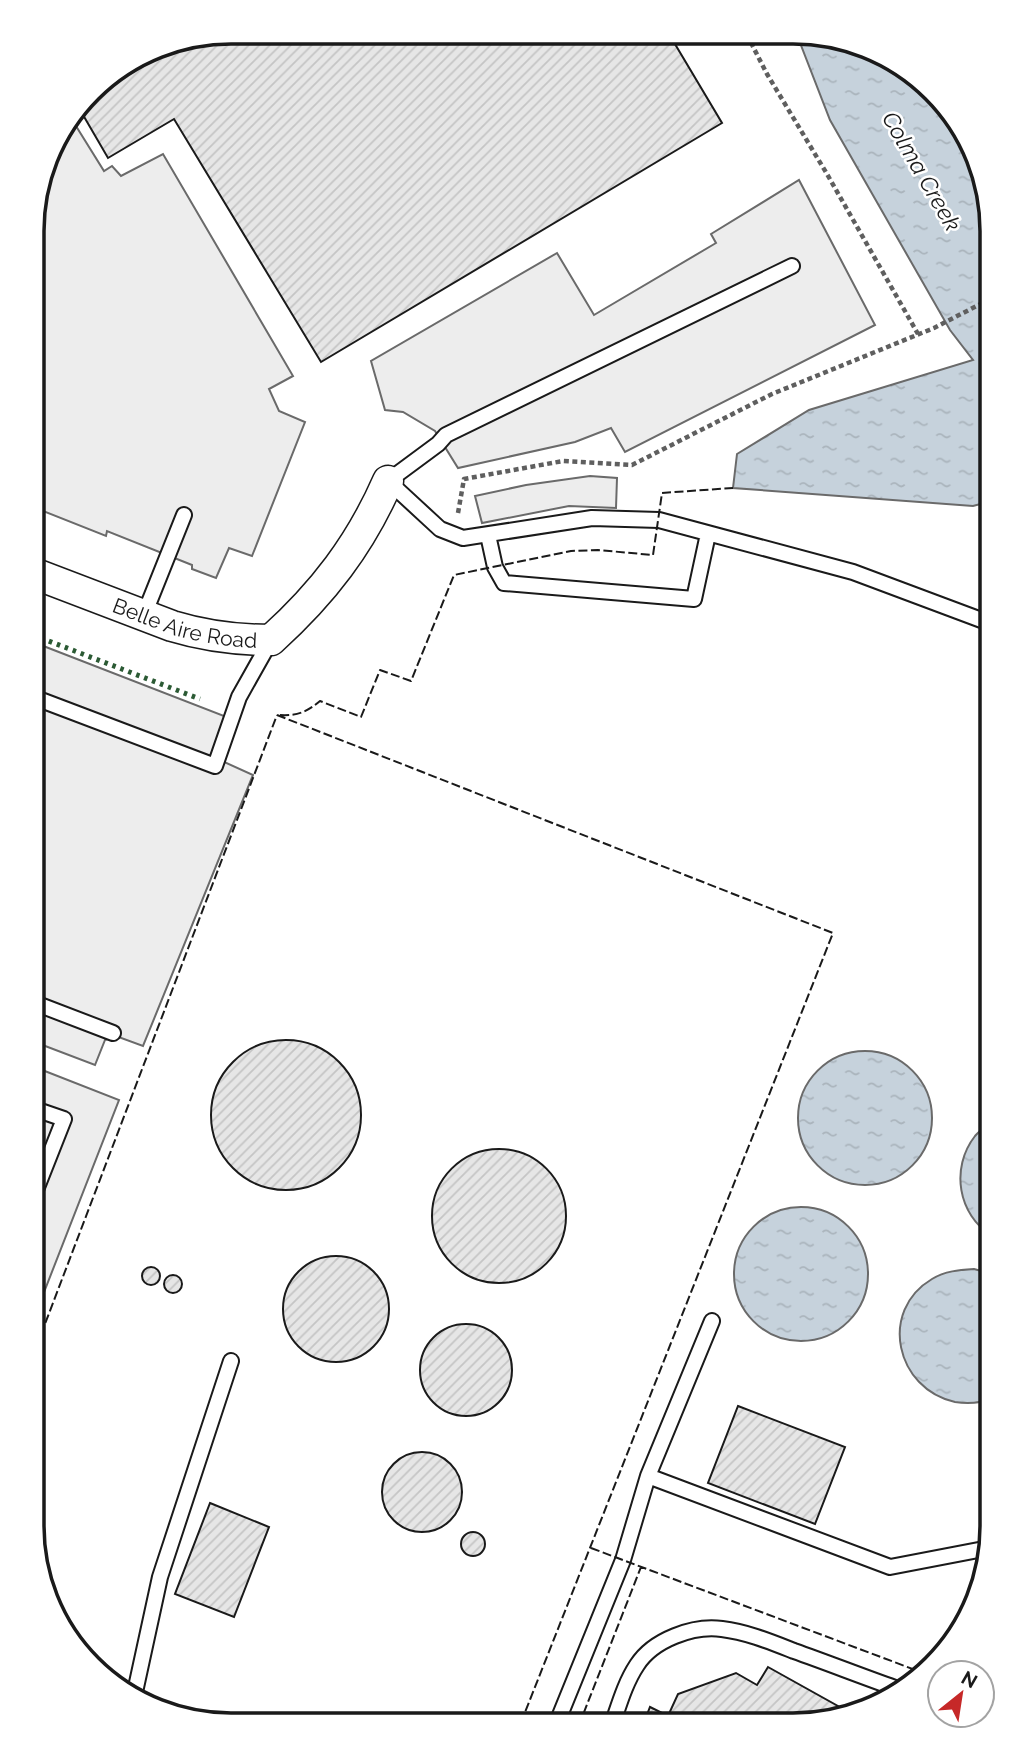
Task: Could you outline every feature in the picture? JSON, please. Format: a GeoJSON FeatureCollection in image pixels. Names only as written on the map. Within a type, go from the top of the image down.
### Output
{"type":"FeatureCollection","features":[{"type":"Feature","properties":{"kind":"street","name":"Belle Aire Road"},"geometry":{"type":"LineString","coordinates":[[44,577],[195,633],[222,638],[271,640],[293,620],[339,567],[364,531],[388,481]]}},
{"type":"Feature","properties":{"kind":"lane"},"geometry":{"type":"LineString","coordinates":[[792,266],[446,435],[388,481],[440,529],[463,538],[592,518],[659,520],[853,572],[980,620]]}},
{"type":"Feature","properties":{"kind":"lane"},"geometry":{"type":"LineString","coordinates":[[145,615],[184,515]]}},
{"type":"Feature","properties":{"kind":"lane"},"geometry":{"type":"LineString","coordinates":[[488,535],[495,567],[504,583],[694,600],[708,534]]}},
{"type":"Feature","properties":{"kind":"lane"},"geometry":{"type":"LineString","coordinates":[[44,701],[215,766],[239,697],[271,640]]}},
{"type":"Feature","properties":{"kind":"lane"},"geometry":{"type":"LineString","coordinates":[[44,1007],[113,1033]]}},
{"type":"Feature","properties":{"kind":"lane"},"geometry":{"type":"LineString","coordinates":[[44,1112],[64,1119],[44,1170]]}},
{"type":"Feature","properties":{"kind":"lane"},"geometry":{"type":"LineString","coordinates":[[561,1713],[623,1560],[648,1476],[712,1321]]}},
{"type":"Feature","properties":{"kind":"lane"},"geometry":{"type":"LineString","coordinates":[[136,1687],[160,1577],[231,1361]]}},
{"type":"Feature","properties":{"kind":"lane"},"geometry":{"type":"LineString","coordinates":[[648,1476],[890,1567],[979,1550]]}},
{"type":"Feature","properties":{"kind":"lane"},"geometry":{"type":"LineString","coordinates":[[616,1713],[638,1664],[653,1649],[673,1637],[699,1630],[720,1628],[750,1634],[890,1686]]}},
{"type":"Feature","properties":{"kind":"path"},"geometry":{"type":"LineString","coordinates":[[751,44],[766,74],[827,174],[918,334]]}},
{"type":"Feature","properties":{"kind":"path"},"geometry":{"type":"LineString","coordinates":[[457,516],[464,479],[563,461],[632,465],[772,394],[934,328],[980,304]]}},
{"type":"Feature","properties":{"kind":"shaded area"},"geometry":{"type":"Polygon","coordinates":[[[76,126],[104,171],[112,166],[121,176],[163,154],[293,376],[269,389],[279,411],[305,422],[252,556],[229,548],[216,578],[192,569],[192,565],[107,531],[106,536],[44,511],[45,207],[58,159],[76,126]]]}},
{"type":"Feature","properties":{"kind":"shaded area"},"geometry":{"type":"Polygon","coordinates":[[[799,180],[875,325],[625,452],[611,428],[575,442],[458,468],[435,431],[403,412],[385,410],[371,361],[557,253],[594,315],[716,243],[711,234],[799,180]]]}},
{"type":"Feature","properties":{"kind":"shaded area"},"geometry":{"type":"Polygon","coordinates":[[[590,476],[617,478],[616,508],[569,506],[482,523],[475,496],[590,476]]]}},
{"type":"Feature","properties":{"kind":"shaded area"},"geometry":{"type":"Polygon","coordinates":[[[44,646],[237,721],[222,761],[253,775],[143,1046],[116,1036],[105,1040],[95,1065],[44,1046],[44,646]]]}},
{"type":"Feature","properties":{"kind":"shaded area"},"geometry":{"type":"Polygon","coordinates":[[[44,1071],[119,1100],[44,1292],[44,1071]]]}},
{"type":"Feature","properties":{"kind":"water","name":"Colma Creek"},"geometry":{"type":"Polygon","coordinates":[[[801,44],[841,50],[865,58],[907,82],[942,117],[966,159],[977,195],[980,231],[980,504],[973,506],[733,488],[737,454],[809,410],[973,360],[950,330],[830,120],[801,44]]]}},
{"type":"Feature","properties":{"kind":"water"},"geometry":{"type":"Polygon","coordinates":[[[865,1051],[891,1056],[912,1071],[927,1092],[932,1118],[927,1144],[912,1165],[891,1180],[865,1185],[839,1180],[818,1165],[803,1144],[798,1118],[803,1092],[818,1071],[839,1056],[865,1051]]]}},
{"type":"Feature","properties":{"kind":"water"},"geometry":{"type":"Polygon","coordinates":[[[980,1132],[980,1227],[965,1204],[960,1176],[967,1149],[980,1132]]]}},
{"type":"Feature","properties":{"kind":"water"},"geometry":{"type":"Polygon","coordinates":[[[801,1207],[827,1212],[848,1227],[863,1248],[868,1274],[863,1300],[848,1321],[827,1336],[801,1341],[775,1336],[754,1321],[739,1300],[734,1274],[739,1248],[754,1227],[775,1212],[801,1207]]]}},
{"type":"Feature","properties":{"kind":"water"},"geometry":{"type":"Polygon","coordinates":[[[958,1270],[980,1271],[979,1402],[960,1403],[935,1394],[919,1382],[908,1366],[901,1348],[900,1329],[905,1310],[915,1293],[937,1276],[958,1270]]]}},
{"type":"Feature","properties":{"kind":"building"},"geometry":{"type":"Polygon","coordinates":[[[219,44],[675,44],[722,123],[321,362],[174,119],[108,158],[84,116],[90,108],[127,75],[148,63],[195,47],[219,44]]]}},
{"type":"Feature","properties":{"kind":"building"},"geometry":{"type":"Polygon","coordinates":[[[286,1040],[315,1046],[339,1062],[355,1086],[361,1115],[355,1144],[339,1168],[315,1184],[286,1190],[257,1184],[233,1168],[217,1144],[211,1115],[217,1086],[233,1062],[257,1046],[286,1040]]]}},
{"type":"Feature","properties":{"kind":"building"},"geometry":{"type":"Polygon","coordinates":[[[499,1149],[525,1154],[546,1169],[561,1190],[566,1216],[561,1242],[546,1263],[525,1278],[499,1283],[473,1278],[452,1263],[437,1242],[432,1216],[437,1190],[452,1169],[473,1154],[499,1149]]]}},
{"type":"Feature","properties":{"kind":"building"},"geometry":{"type":"Polygon","coordinates":[[[336,1256],[356,1260],[374,1271],[385,1289],[389,1309],[385,1329],[374,1347],[356,1358],[336,1362],[316,1358],[298,1347],[287,1329],[283,1309],[287,1289],[298,1271],[316,1260],[336,1256]]]}},
{"type":"Feature","properties":{"kind":"building"},"geometry":{"type":"Polygon","coordinates":[[[151,1267],[157,1270],[160,1276],[157,1282],[151,1285],[145,1282],[142,1276],[145,1270],[151,1267]]]}},
{"type":"Feature","properties":{"kind":"building"},"geometry":{"type":"Polygon","coordinates":[[[173,1275],[179,1278],[182,1284],[179,1290],[173,1293],[167,1290],[164,1284],[167,1278],[173,1275]]]}},
{"type":"Feature","properties":{"kind":"building"},"geometry":{"type":"Polygon","coordinates":[[[466,1324],[484,1327],[499,1337],[509,1352],[512,1370],[509,1388],[499,1403],[484,1413],[466,1416],[448,1413],[433,1403],[423,1388],[420,1370],[423,1352],[433,1337],[448,1327],[466,1324]]]}},
{"type":"Feature","properties":{"kind":"building"},"geometry":{"type":"Polygon","coordinates":[[[738,1406],[845,1447],[815,1524],[708,1483],[738,1406]]]}},
{"type":"Feature","properties":{"kind":"building"},"geometry":{"type":"Polygon","coordinates":[[[414,1452],[430,1452],[451,1463],[462,1484],[462,1500],[451,1521],[430,1532],[414,1532],[400,1526],[388,1514],[382,1500],[382,1484],[388,1470],[400,1458],[414,1452]]]}},
{"type":"Feature","properties":{"kind":"building"},"geometry":{"type":"Polygon","coordinates":[[[210,1503],[269,1527],[234,1617],[175,1594],[210,1503]]]}},
{"type":"Feature","properties":{"kind":"building"},"geometry":{"type":"Polygon","coordinates":[[[473,1532],[481,1536],[485,1544],[481,1552],[473,1556],[465,1552],[461,1544],[465,1536],[473,1532]]]}},
{"type":"Feature","properties":{"kind":"building"},"geometry":{"type":"Polygon","coordinates":[[[768,1667],[840,1707],[793,1713],[669,1713],[678,1694],[736,1673],[757,1685],[768,1667]]]}},
{"type":"Feature","properties":{"kind":"building"},"geometry":{"type":"Polygon","coordinates":[[[650,1707],[662,1713],[648,1713],[650,1707]]]}},
{"type":"Feature","properties":{"kind":"hedge"},"geometry":{"type":"LineString","coordinates":[[44,639],[200,699]]}},
{"type":"Feature","properties":{"kind":"fence"},"geometry":{"type":"LineString","coordinates":[[280,715],[302,712],[320,701],[361,717],[380,670],[411,681],[454,575],[571,551],[598,550],[653,555],[662,493],[733,488]]}},
{"type":"Feature","properties":{"kind":"fence"},"geometry":{"type":"LineString","coordinates":[[277,715],[833,933],[525,1713]]}},
{"type":"Feature","properties":{"kind":"fence"},"geometry":{"type":"LineString","coordinates":[[44,1327],[277,715]]}},
{"type":"Feature","properties":{"kind":"fence"},"geometry":{"type":"LineString","coordinates":[[591,1548],[913,1669]]}},
{"type":"Feature","properties":{"kind":"fence"},"geometry":{"type":"LineString","coordinates":[[584,1713],[641,1567]]}}]}
